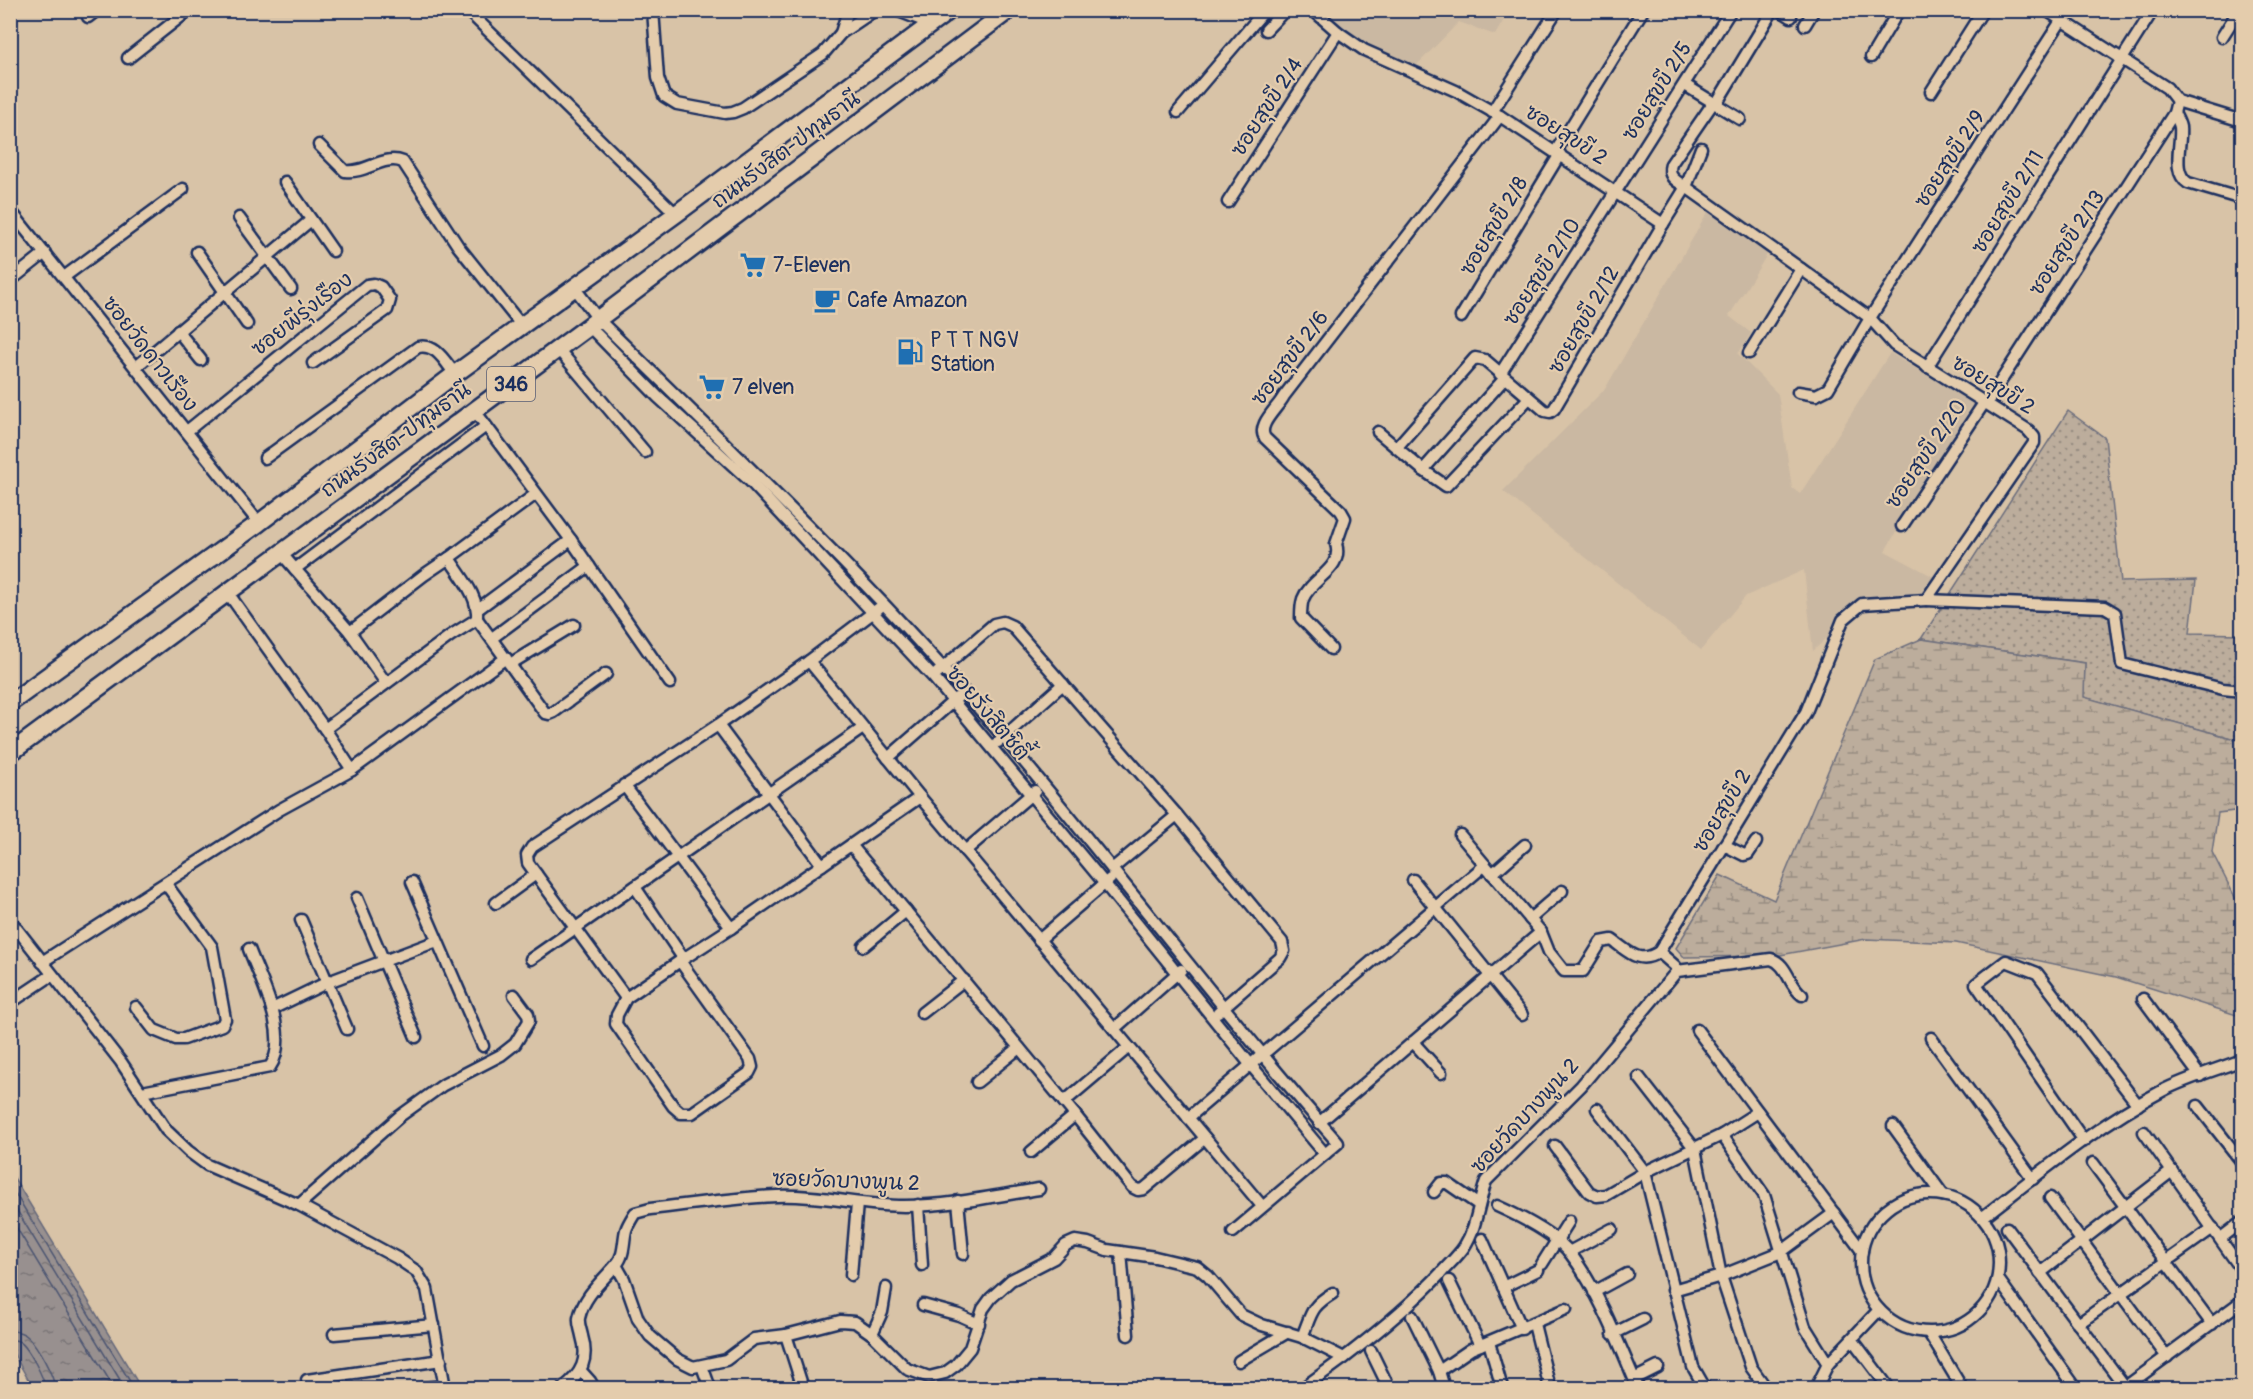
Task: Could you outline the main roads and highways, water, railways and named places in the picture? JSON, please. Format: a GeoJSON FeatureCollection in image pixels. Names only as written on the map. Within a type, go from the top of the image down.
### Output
{"type":"FeatureCollection","features":[{"type":"Feature","properties":{"kind":"main road","name":"ถนนรังสิต-ปทุมธานี"},"geometry":{"type":"LineString","coordinates":[[10,703],[260,523],[455,374],[676,214],[950,10]]}},
{"type":"Feature","properties":{"kind":"main road","name":"ถนนรังสิต-ปทุมธานี"},"geometry":{"type":"LineString","coordinates":[[10,753],[558,350],[1009,10]]}},
{"type":"Feature","properties":{"kind":"water"},"geometry":{"type":"Polygon","coordinates":[[[11,1173],[141,1388],[33,1388],[11,1349],[11,1173]]]}},
{"type":"Feature","properties":{"kind":"place","name":"7-Eleven"},"geometry":{"type":"Point","coordinates":[753,265]}},
{"type":"Feature","properties":{"kind":"place","name":"Cafe Amazon"},"geometry":{"type":"Point","coordinates":[827,300]}},
{"type":"Feature","properties":{"kind":"place","name":"P T T NGV Station"},"geometry":{"type":"Point","coordinates":[910,352]}},
{"type":"Feature","properties":{"kind":"place","name":"7 elven"},"geometry":{"type":"Point","coordinates":[712,387]}}]}
